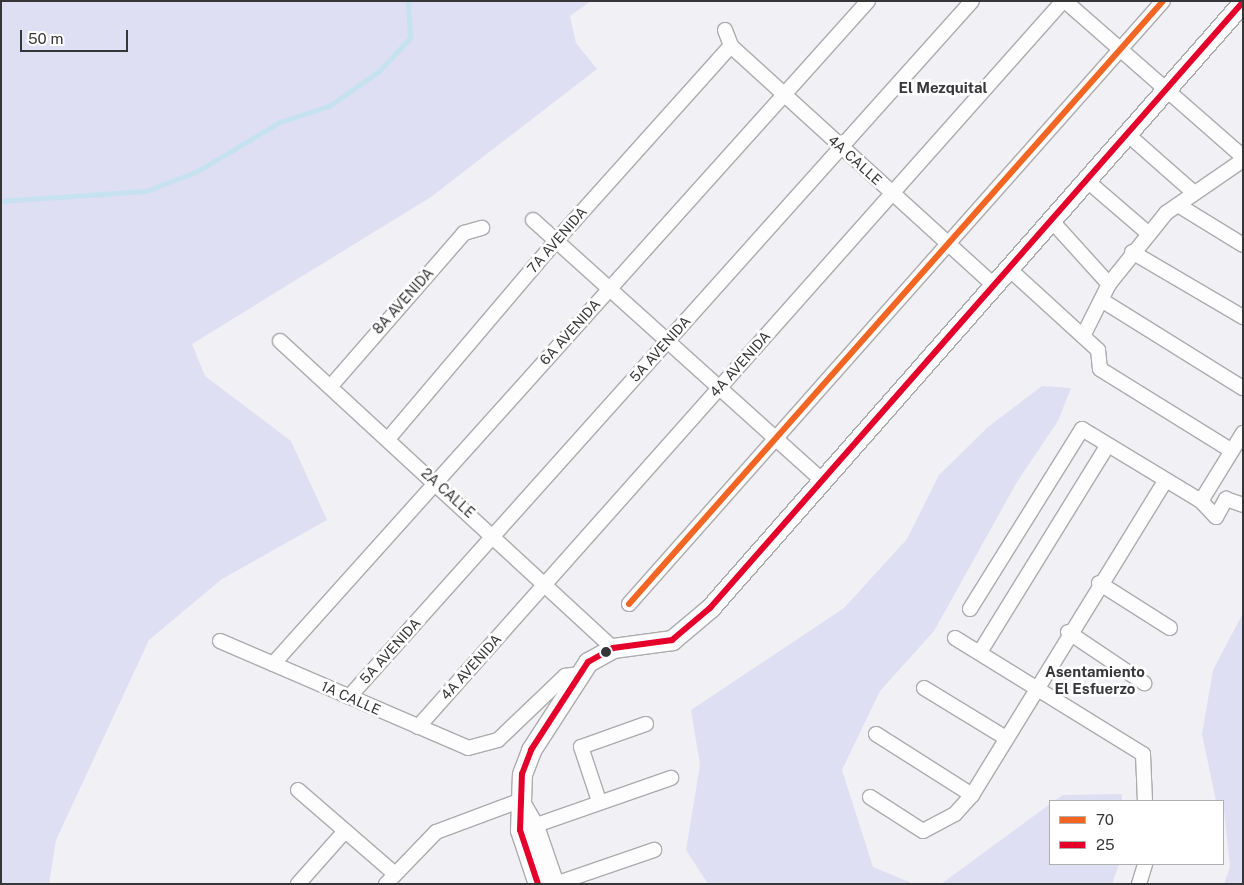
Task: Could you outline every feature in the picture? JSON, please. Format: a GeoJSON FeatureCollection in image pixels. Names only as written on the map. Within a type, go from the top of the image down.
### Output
{"type":"FeatureCollection","features":[{"type":"Feature","properties":{"kind":"main road"},"geometry":{"type":"LineString","coordinates":[[538,884],[527,828],[519,801],[527,759],[579,674],[592,657],[613,648],[666,642],[684,632],[822,480],[1007,267],[1243,2]]}},
{"type":"Feature","properties":{"kind":"main road"},"geometry":{"type":"LineString","coordinates":[[527,828],[555,884]]}},
{"type":"Feature","properties":{"kind":"street","name":"6A AVENIDA"},"geometry":{"type":"LineString","coordinates":[[273,664],[868,1]]}},
{"type":"Feature","properties":{"kind":"street","name":"5A AVENIDA"},"geometry":{"type":"LineString","coordinates":[[349,697],[972,1]]}},
{"type":"Feature","properties":{"kind":"street"},"geometry":{"type":"LineString","coordinates":[[1064,1],[1118,52],[1164,89],[1241,165],[1193,192],[1132,252],[1109,284],[1103,301],[1083,336]]}},
{"type":"Feature","properties":{"kind":"street","name":"4A AVENIDA"},"geometry":{"type":"LineString","coordinates":[[418,727],[1064,1]]}},
{"type":"Feature","properties":{"kind":"street"},"geometry":{"type":"LineString","coordinates":[[629,604],[1163,1]]}},
{"type":"Feature","properties":{"kind":"street","name":"4A CALLE"},"geometry":{"type":"LineString","coordinates":[[725,30],[731,46],[993,284]]}},
{"type":"Feature","properties":{"kind":"street","name":"7A AVENIDA"},"geometry":{"type":"LineString","coordinates":[[388,439],[554,243],[731,46]]}},
{"type":"Feature","properties":{"kind":"street"},"geometry":{"type":"LineString","coordinates":[[1126,132],[1193,192]]}},
{"type":"Feature","properties":{"kind":"street"},"geometry":{"type":"LineString","coordinates":[[1086,179],[1149,234]]}},
{"type":"Feature","properties":{"kind":"street"},"geometry":{"type":"LineString","coordinates":[[1178,205],[1243,245]]}},
{"type":"Feature","properties":{"kind":"street"},"geometry":{"type":"LineString","coordinates":[[1050,219],[1109,284]]}},
{"type":"Feature","properties":{"kind":"street"},"geometry":{"type":"LineString","coordinates":[[533,220],[554,243],[822,480]]}},
{"type":"Feature","properties":{"kind":"street","name":"8A AVENIDA"},"geometry":{"type":"LineString","coordinates":[[331,386],[464,233],[482,228]]}},
{"type":"Feature","properties":{"kind":"street"},"geometry":{"type":"LineString","coordinates":[[1132,252],[1243,316]]}},
{"type":"Feature","properties":{"kind":"street"},"geometry":{"type":"LineString","coordinates":[[1007,267],[1098,350],[1100,369],[1232,451]]}},
{"type":"Feature","properties":{"kind":"street"},"geometry":{"type":"LineString","coordinates":[[1103,301],[1243,388]]}},
{"type":"Feature","properties":{"kind":"street","name":"2A CALLE"},"geometry":{"type":"LineString","coordinates":[[280,340],[546,582],[613,648]]}},
{"type":"Feature","properties":{"kind":"street"},"geometry":{"type":"LineString","coordinates":[[970,608],[1082,429],[1201,501],[1216,517],[1226,499],[1243,505]]}},
{"type":"Feature","properties":{"kind":"street"},"geometry":{"type":"LineString","coordinates":[[1201,501],[1243,433]]}},
{"type":"Feature","properties":{"kind":"street"},"geometry":{"type":"LineString","coordinates":[[980,652],[1108,444]]}},
{"type":"Feature","properties":{"kind":"street"},"geometry":{"type":"LineString","coordinates":[[870,797],[924,831],[955,814],[972,795],[1038,687],[1068,632],[1165,480]]}},
{"type":"Feature","properties":{"kind":"street"},"geometry":{"type":"LineString","coordinates":[[1099,583],[1170,628]]}},
{"type":"Feature","properties":{"kind":"street"},"geometry":{"type":"LineString","coordinates":[[1068,632],[1144,682]]}},
{"type":"Feature","properties":{"kind":"street"},"geometry":{"type":"LineString","coordinates":[[955,638],[1038,687],[1143,754],[1144,800]]}},
{"type":"Feature","properties":{"kind":"street","name":"1A CALLE"},"geometry":{"type":"LineString","coordinates":[[220,641],[460,746],[483,746],[504,734],[569,672],[579,674]]}},
{"type":"Feature","properties":{"kind":"street"},"geometry":{"type":"LineString","coordinates":[[924,688],[1006,738]]}},
{"type":"Feature","properties":{"kind":"street"},"geometry":{"type":"LineString","coordinates":[[599,801],[581,747],[646,724]]}},
{"type":"Feature","properties":{"kind":"street"},"geometry":{"type":"LineString","coordinates":[[876,734],[972,795]]}},
{"type":"Feature","properties":{"kind":"street"},"geometry":{"type":"LineString","coordinates":[[527,828],[599,801],[671,778]]}},
{"type":"Feature","properties":{"kind":"street"},"geometry":{"type":"LineString","coordinates":[[298,790],[345,831],[391,879],[436,832],[519,801]]}},
{"type":"Feature","properties":{"kind":"street"},"geometry":{"type":"LineString","coordinates":[[298,884],[345,831]]}},
{"type":"Feature","properties":{"kind":"street"},"geometry":{"type":"LineString","coordinates":[[555,884],[654,850]]}},
{"type":"Feature","properties":{"kind":"street"},"geometry":{"type":"LineString","coordinates":[[1139,884],[1145,865]]}},
{"type":"Feature","properties":{"kind":"shaded area"},"geometry":{"type":"Polygon","coordinates":[[[1,1],[591,1],[570,16],[576,43],[597,69],[431,197],[192,344],[205,376],[291,441],[327,520],[222,579],[149,640],[56,840],[49,884],[1,884],[1,1]]]}},
{"type":"Feature","properties":{"kind":"shaded area"},"geometry":{"type":"Polygon","coordinates":[[[1042,386],[1071,388],[1058,421],[1017,482],[934,631],[880,691],[842,770],[873,867],[914,884],[708,884],[686,850],[700,765],[691,710],[844,608],[907,539],[939,475],[988,427],[1042,386]]]}},
{"type":"Feature","properties":{"kind":"shaded area"},"geometry":{"type":"Polygon","coordinates":[[[1243,613],[1243,884],[1224,884],[1230,867],[1224,800],[1216,800],[1202,734],[1213,670],[1243,613]]]}},
{"type":"Feature","properties":{"kind":"shaded area"},"geometry":{"type":"Polygon","coordinates":[[[1122,794],[1122,800],[1056,800],[1063,795],[1122,794]]]}},
{"type":"Feature","properties":{"kind":"shaded area"},"geometry":{"type":"Polygon","coordinates":[[[1049,805],[1049,865],[1119,865],[1112,884],[941,884],[1049,805]]]}},
{"type":"Feature","properties":{"kind":"waterway"},"geometry":{"type":"LineString","coordinates":[[1,201],[146,191],[198,171],[280,122],[329,106],[378,72],[410,38],[408,1]]}},
{"type":"Feature","properties":{"kind":"transit line","name":"70"},"geometry":{"type":"LineString","coordinates":[[629,604],[1163,1]]}},
{"type":"Feature","properties":{"kind":"transit line","name":"25"},"geometry":{"type":"LineString","coordinates":[[538,884],[520,830],[522,774],[531,750],[588,662],[613,648],[672,640],[710,608],[1243,2]]}},
{"type":"Feature","properties":{"kind":"district","name":"El Mezquital"},"geometry":{"type":"Point","coordinates":[943,88]}},
{"type":"Feature","properties":{"kind":"district","name":"Asentamiento El Esfuerzo"},"geometry":{"type":"Point","coordinates":[1095,680]}}]}
